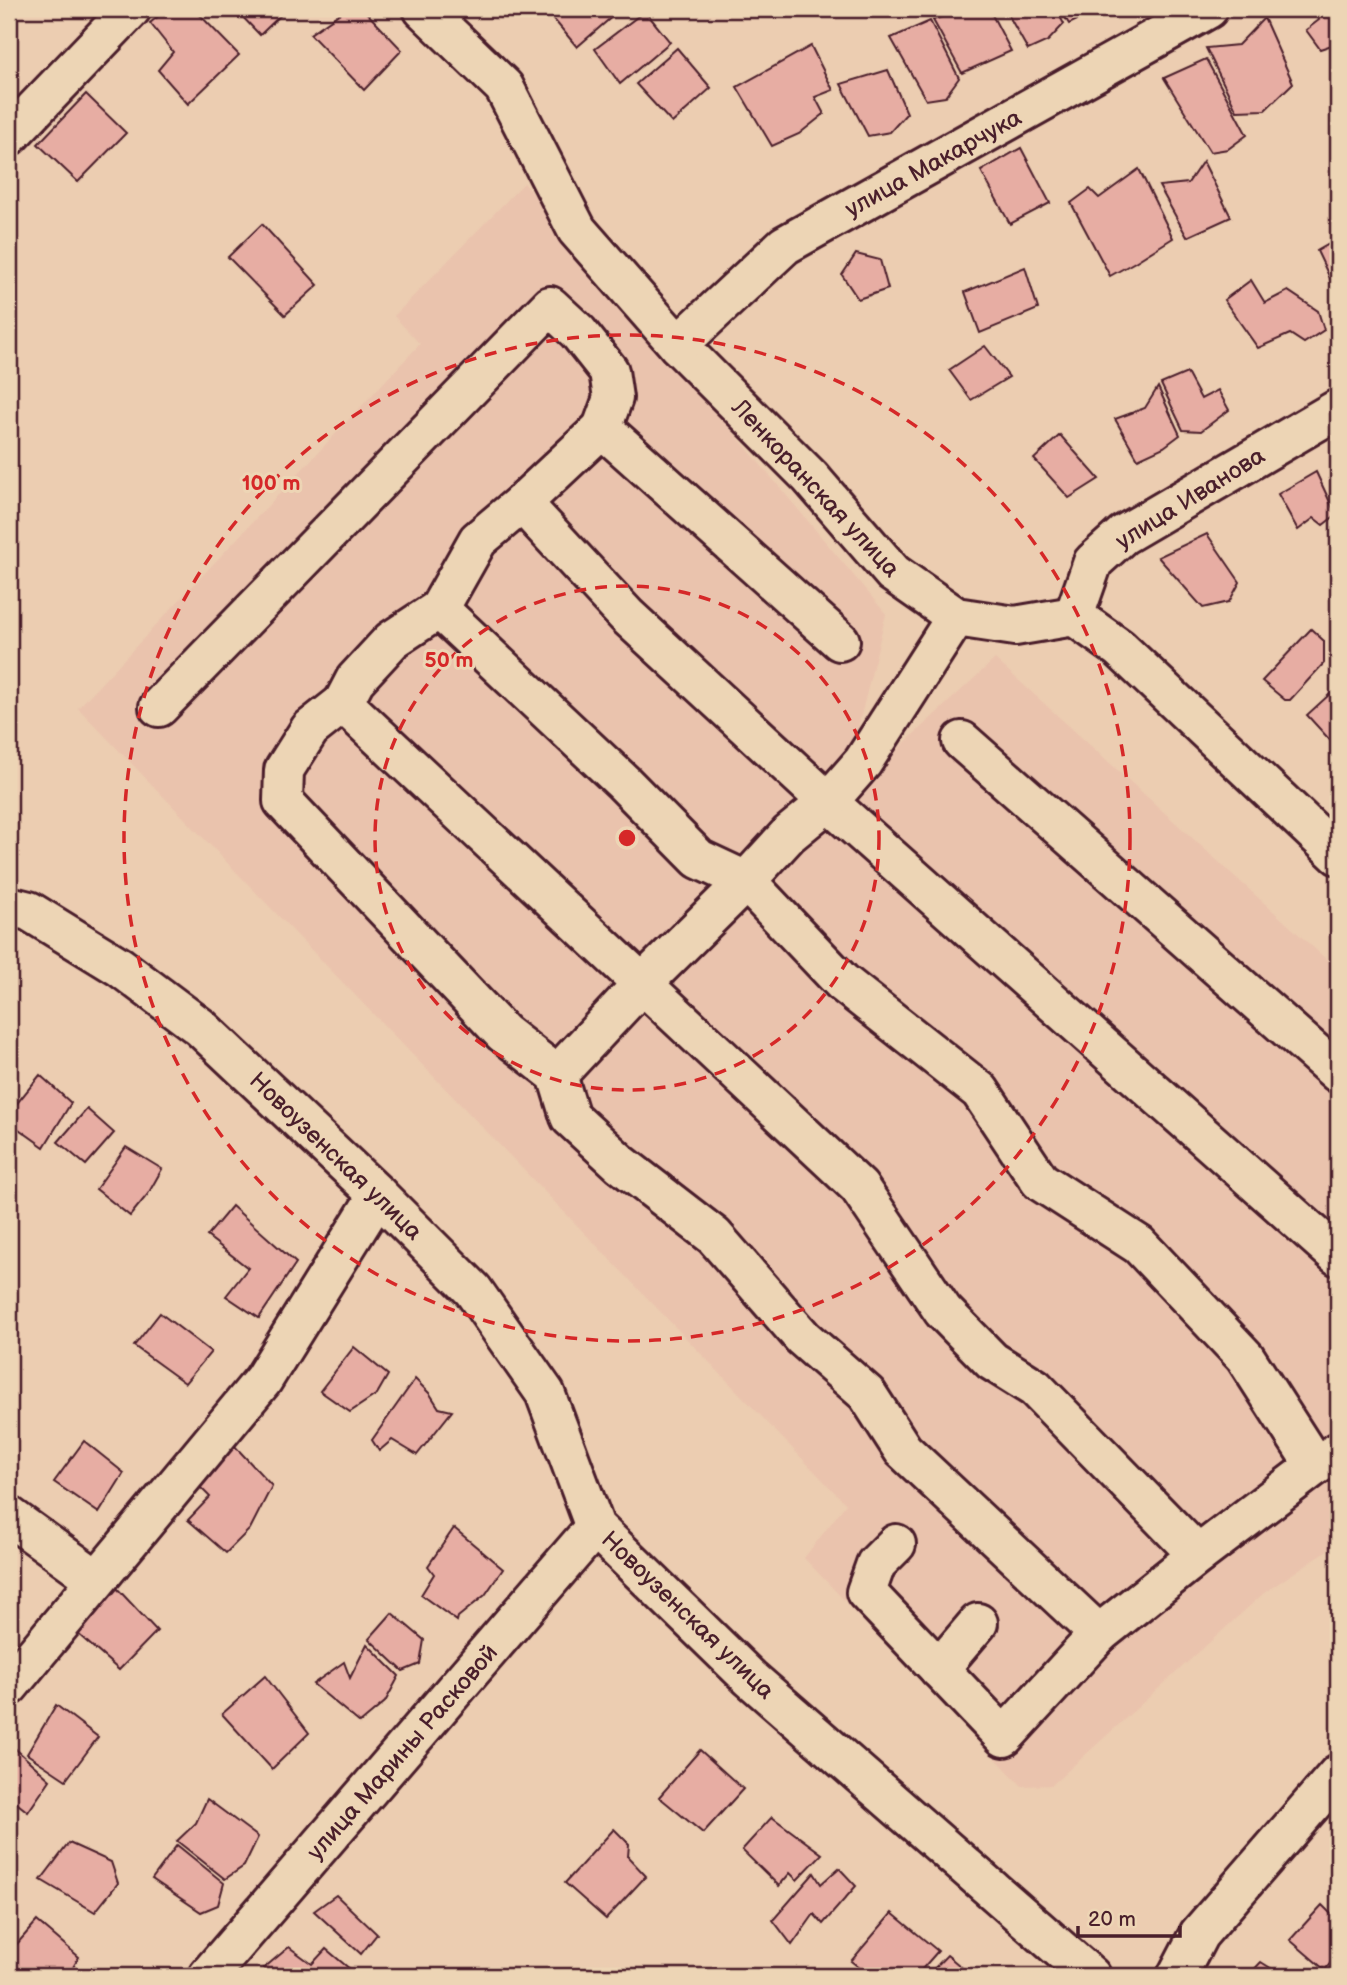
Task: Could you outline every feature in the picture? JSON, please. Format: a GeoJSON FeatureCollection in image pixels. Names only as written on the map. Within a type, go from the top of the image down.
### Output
{"type":"FeatureCollection","features":[{"type":"Feature","properties":{"kind":"street"},"geometry":{"type":"LineString","coordinates":[[9,136],[131,9]]}},
{"type":"Feature","properties":{"kind":"street","name":"Ленкоранская улица"},"geometry":{"type":"LineString","coordinates":[[423,9],[504,88],[577,230],[678,345],[810,477],[893,573],[957,617],[1015,626],[1074,616]]}},
{"type":"Feature","properties":{"kind":"street","name":"улица Макарчука"},"geometry":{"type":"LineString","coordinates":[[678,345],[785,245],[1208,9]]}},
{"type":"Feature","properties":{"kind":"street"},"geometry":{"type":"LineString","coordinates":[[159,708],[550,306],[578,332],[609,371],[613,398],[601,428],[522,503],[478,540],[439,609],[393,640],[355,680],[343,703],[310,729],[284,770],[283,801],[503,1033],[557,1075],[570,1117],[621,1164],[714,1236],[803,1338],[867,1394],[903,1450],[1099,1634]]}},
{"type":"Feature","properties":{"kind":"street","name":"улица Иванова"},"geometry":{"type":"LineString","coordinates":[[1074,616],[1093,562],[1122,535],[1338,409]]}},
{"type":"Feature","properties":{"kind":"street"},"geometry":{"type":"LineString","coordinates":[[601,428],[840,641]]}},
{"type":"Feature","properties":{"kind":"street"},"geometry":{"type":"LineString","coordinates":[[522,503],[627,616],[828,802],[1338,1256]]}},
{"type":"Feature","properties":{"kind":"street"},"geometry":{"type":"LineString","coordinates":[[439,609],[623,782],[699,859],[746,881],[842,982],[980,1091],[1040,1181],[1139,1245],[1245,1357],[1326,1459],[1198,1555],[1099,1634],[1004,1737],[866,1592],[876,1564],[896,1544]]}},
{"type":"Feature","properties":{"kind":"street"},"geometry":{"type":"LineString","coordinates":[[1074,616],[1119,648],[1338,855]]}},
{"type":"Feature","properties":{"kind":"street"},"geometry":{"type":"LineString","coordinates":[[557,1075],[789,834],[828,802],[863,762],[957,617]]}},
{"type":"Feature","properties":{"kind":"street"},"geometry":{"type":"LineString","coordinates":[[343,703],[859,1187],[943,1311],[992,1361],[1035,1388],[1198,1555]]}},
{"type":"Feature","properties":{"kind":"street"},"geometry":{"type":"LineString","coordinates":[[962,741],[1338,1073]]}},
{"type":"Feature","properties":{"kind":"street","name":"Новоузенская улица"},"geometry":{"type":"LineString","coordinates":[[9,906],[29,911],[120,967],[200,1027],[378,1195],[472,1290],[545,1393],[595,1527],[750,1678],[1091,1976]]}},
{"type":"Feature","properties":{"kind":"street"},"geometry":{"type":"LineString","coordinates":[[9,1686],[263,1380],[378,1195]]}},
{"type":"Feature","properties":{"kind":"street"},"geometry":{"type":"LineString","coordinates":[[9,1516],[96,1579]]}},
{"type":"Feature","properties":{"kind":"street","name":"улица Марины Расковой"},"geometry":{"type":"LineString","coordinates":[[208,1976],[595,1527]]}},
{"type":"Feature","properties":{"kind":"street"},"geometry":{"type":"LineString","coordinates":[[939,1669],[978,1623]]}},
{"type":"Feature","properties":{"kind":"street"},"geometry":{"type":"LineString","coordinates":[[1177,1976],[1199,1934],[1338,1774]]}},
{"type":"Feature","properties":{"kind":"shaded area"},"geometry":{"type":"Polygon","coordinates":[[[524,183],[886,614],[857,732],[888,758],[995,659],[1338,970],[1338,1543],[1264,1593],[1052,1785],[1022,1786],[804,1558],[846,1504],[78,708],[420,344],[394,316],[524,183]]]}},
{"type":"Feature","properties":{"kind":"building"},"geometry":{"type":"Polygon","coordinates":[[[167,9],[194,9],[239,55],[188,104],[158,70],[173,52],[150,23],[167,9]]]}},
{"type":"Feature","properties":{"kind":"building"},"geometry":{"type":"Polygon","coordinates":[[[235,9],[287,9],[260,35],[235,9]]]}},
{"type":"Feature","properties":{"kind":"building"},"geometry":{"type":"Polygon","coordinates":[[[346,9],[363,9],[402,50],[364,90],[310,34],[346,9]]]}},
{"type":"Feature","properties":{"kind":"building"},"geometry":{"type":"Polygon","coordinates":[[[545,9],[621,9],[577,47],[545,9]]]}},
{"type":"Feature","properties":{"kind":"building"},"geometry":{"type":"Polygon","coordinates":[[[964,9],[989,9],[1011,51],[962,73],[933,20],[964,9]]]}},
{"type":"Feature","properties":{"kind":"building"},"geometry":{"type":"Polygon","coordinates":[[[1005,9],[1056,9],[1064,24],[1048,41],[1028,50],[1005,9]]]}},
{"type":"Feature","properties":{"kind":"building"},"geometry":{"type":"Polygon","coordinates":[[[1060,9],[1100,9],[1069,24],[1060,9]]]}},
{"type":"Feature","properties":{"kind":"building"},"geometry":{"type":"Polygon","coordinates":[[[1315,9],[1338,9],[1338,43],[1320,49],[1306,30],[1319,20],[1315,9]]]}},
{"type":"Feature","properties":{"kind":"building"},"geometry":{"type":"Polygon","coordinates":[[[645,11],[670,42],[620,84],[595,49],[645,11]]]}},
{"type":"Feature","properties":{"kind":"building"},"geometry":{"type":"Polygon","coordinates":[[[1264,18],[1293,83],[1265,110],[1237,111],[1206,48],[1238,45],[1264,18]]]}},
{"type":"Feature","properties":{"kind":"building"},"geometry":{"type":"Polygon","coordinates":[[[930,21],[959,78],[945,97],[926,100],[891,38],[930,21]]]}},
{"type":"Feature","properties":{"kind":"building"},"geometry":{"type":"Polygon","coordinates":[[[811,46],[833,90],[815,97],[824,114],[799,134],[772,146],[737,87],[811,46]]]}},
{"type":"Feature","properties":{"kind":"building"},"geometry":{"type":"Polygon","coordinates":[[[677,48],[711,88],[672,123],[636,84],[677,48]]]}},
{"type":"Feature","properties":{"kind":"building"},"geometry":{"type":"Polygon","coordinates":[[[1206,59],[1247,135],[1228,149],[1210,152],[1164,78],[1206,59]]]}},
{"type":"Feature","properties":{"kind":"building"},"geometry":{"type":"Polygon","coordinates":[[[888,70],[907,113],[890,132],[868,136],[841,84],[888,70]]]}},
{"type":"Feature","properties":{"kind":"building"},"geometry":{"type":"Polygon","coordinates":[[[86,94],[126,133],[78,182],[38,144],[86,94]]]}},
{"type":"Feature","properties":{"kind":"building"},"geometry":{"type":"Polygon","coordinates":[[[1021,148],[1050,203],[1010,224],[981,171],[1021,148]]]}},
{"type":"Feature","properties":{"kind":"building"},"geometry":{"type":"Polygon","coordinates":[[[1203,161],[1231,217],[1187,237],[1159,186],[1188,183],[1203,161]]]}},
{"type":"Feature","properties":{"kind":"building"},"geometry":{"type":"Polygon","coordinates":[[[1139,169],[1173,238],[1110,276],[1071,203],[1090,189],[1099,198],[1139,169]]]}},
{"type":"Feature","properties":{"kind":"building"},"geometry":{"type":"Polygon","coordinates":[[[262,224],[318,285],[285,315],[228,257],[262,224]]]}},
{"type":"Feature","properties":{"kind":"building"},"geometry":{"type":"Polygon","coordinates":[[[1338,239],[1338,295],[1317,251],[1338,239]]]}},
{"type":"Feature","properties":{"kind":"building"},"geometry":{"type":"Polygon","coordinates":[[[856,254],[880,260],[888,289],[858,299],[842,275],[856,254]]]}},
{"type":"Feature","properties":{"kind":"building"},"geometry":{"type":"Polygon","coordinates":[[[1025,267],[1038,309],[980,333],[965,292],[1025,267]]]}},
{"type":"Feature","properties":{"kind":"building"},"geometry":{"type":"Polygon","coordinates":[[[1251,280],[1265,303],[1288,291],[1318,311],[1324,330],[1304,343],[1290,334],[1258,348],[1224,300],[1251,280]]]}},
{"type":"Feature","properties":{"kind":"building"},"geometry":{"type":"Polygon","coordinates":[[[985,346],[1009,377],[971,400],[949,370],[985,346]]]}},
{"type":"Feature","properties":{"kind":"building"},"geometry":{"type":"Polygon","coordinates":[[[1187,373],[1201,399],[1218,390],[1229,410],[1201,431],[1183,430],[1161,384],[1187,373]]]}},
{"type":"Feature","properties":{"kind":"building"},"geometry":{"type":"Polygon","coordinates":[[[1158,387],[1180,435],[1164,447],[1138,459],[1115,419],[1145,408],[1158,387]]]}},
{"type":"Feature","properties":{"kind":"building"},"geometry":{"type":"Polygon","coordinates":[[[1060,435],[1099,479],[1069,498],[1034,459],[1060,435]]]}},
{"type":"Feature","properties":{"kind":"building"},"geometry":{"type":"Polygon","coordinates":[[[1316,472],[1336,515],[1323,525],[1314,518],[1298,530],[1278,494],[1316,472]]]}},
{"type":"Feature","properties":{"kind":"building"},"geometry":{"type":"Polygon","coordinates":[[[1207,534],[1240,582],[1229,602],[1203,608],[1158,557],[1207,534]]]}},
{"type":"Feature","properties":{"kind":"building"},"geometry":{"type":"Polygon","coordinates":[[[1311,629],[1324,641],[1324,663],[1290,700],[1285,700],[1262,681],[1311,629]]]}},
{"type":"Feature","properties":{"kind":"building"},"geometry":{"type":"Polygon","coordinates":[[[1331,693],[1338,695],[1338,749],[1307,715],[1331,693]]]}},
{"type":"Feature","properties":{"kind":"building"},"geometry":{"type":"Polygon","coordinates":[[[40,1075],[71,1103],[44,1147],[9,1122],[9,1113],[40,1075]]]}},
{"type":"Feature","properties":{"kind":"building"},"geometry":{"type":"Polygon","coordinates":[[[87,1109],[114,1133],[86,1165],[58,1142],[87,1109]]]}},
{"type":"Feature","properties":{"kind":"building"},"geometry":{"type":"Polygon","coordinates":[[[126,1147],[162,1169],[148,1194],[130,1216],[96,1189],[126,1147]]]}},
{"type":"Feature","properties":{"kind":"building"},"geometry":{"type":"Polygon","coordinates":[[[232,1206],[296,1263],[259,1318],[226,1296],[248,1268],[207,1236],[232,1206]]]}},
{"type":"Feature","properties":{"kind":"building"},"geometry":{"type":"Polygon","coordinates":[[[160,1313],[211,1352],[185,1383],[134,1346],[160,1313]]]}},
{"type":"Feature","properties":{"kind":"building"},"geometry":{"type":"Polygon","coordinates":[[[354,1347],[388,1375],[377,1394],[350,1412],[320,1391],[354,1347]]]}},
{"type":"Feature","properties":{"kind":"building"},"geometry":{"type":"Polygon","coordinates":[[[415,1379],[439,1408],[452,1411],[417,1455],[392,1440],[379,1451],[372,1440],[415,1379]]]}},
{"type":"Feature","properties":{"kind":"building"},"geometry":{"type":"Polygon","coordinates":[[[84,1441],[124,1473],[99,1513],[54,1482],[84,1441]]]}},
{"type":"Feature","properties":{"kind":"building"},"geometry":{"type":"Polygon","coordinates":[[[231,1442],[272,1486],[250,1529],[226,1553],[188,1520],[210,1497],[196,1483],[231,1442]]]}},
{"type":"Feature","properties":{"kind":"building"},"geometry":{"type":"Polygon","coordinates":[[[454,1528],[503,1569],[485,1595],[458,1617],[457,1621],[421,1595],[434,1574],[428,1566],[454,1528]]]}},
{"type":"Feature","properties":{"kind":"building"},"geometry":{"type":"Polygon","coordinates":[[[114,1585],[157,1631],[119,1670],[77,1633],[114,1585]]]}},
{"type":"Feature","properties":{"kind":"building"},"geometry":{"type":"Polygon","coordinates":[[[392,1613],[424,1640],[420,1664],[403,1671],[369,1639],[392,1613]]]}},
{"type":"Feature","properties":{"kind":"building"},"geometry":{"type":"Polygon","coordinates":[[[367,1644],[399,1676],[385,1702],[360,1723],[313,1684],[344,1662],[350,1678],[367,1644]]]}},
{"type":"Feature","properties":{"kind":"building"},"geometry":{"type":"Polygon","coordinates":[[[265,1676],[309,1733],[272,1769],[222,1714],[265,1676]]]}},
{"type":"Feature","properties":{"kind":"building"},"geometry":{"type":"Polygon","coordinates":[[[56,1705],[98,1737],[66,1780],[27,1754],[56,1705]]]}},
{"type":"Feature","properties":{"kind":"building"},"geometry":{"type":"Polygon","coordinates":[[[9,1743],[50,1780],[28,1812],[9,1797],[9,1743]]]}},
{"type":"Feature","properties":{"kind":"building"},"geometry":{"type":"Polygon","coordinates":[[[700,1750],[743,1789],[703,1833],[659,1797],[700,1750]]]}},
{"type":"Feature","properties":{"kind":"building"},"geometry":{"type":"Polygon","coordinates":[[[207,1799],[258,1837],[244,1866],[225,1879],[177,1841],[196,1823],[207,1799]]]}},
{"type":"Feature","properties":{"kind":"building"},"geometry":{"type":"Polygon","coordinates":[[[772,1817],[822,1854],[797,1880],[790,1873],[779,1886],[742,1850],[772,1817]]]}},
{"type":"Feature","properties":{"kind":"building"},"geometry":{"type":"Polygon","coordinates":[[[614,1829],[629,1844],[628,1857],[646,1876],[606,1919],[565,1883],[614,1829]]]}},
{"type":"Feature","properties":{"kind":"building"},"geometry":{"type":"Polygon","coordinates":[[[69,1843],[111,1862],[118,1883],[95,1912],[41,1880],[69,1843]]]}},
{"type":"Feature","properties":{"kind":"building"},"geometry":{"type":"Polygon","coordinates":[[[177,1845],[224,1883],[218,1905],[201,1912],[152,1879],[177,1845]]]}},
{"type":"Feature","properties":{"kind":"building"},"geometry":{"type":"Polygon","coordinates":[[[839,1868],[856,1886],[823,1924],[814,1914],[792,1945],[773,1920],[814,1873],[821,1884],[839,1868]]]}},
{"type":"Feature","properties":{"kind":"building"},"geometry":{"type":"Polygon","coordinates":[[[336,1895],[377,1934],[361,1954],[314,1911],[336,1895]]]}},
{"type":"Feature","properties":{"kind":"building"},"geometry":{"type":"Polygon","coordinates":[[[1322,1905],[1338,1921],[1338,1953],[1325,1970],[1290,1940],[1322,1905]]]}},
{"type":"Feature","properties":{"kind":"building"},"geometry":{"type":"Polygon","coordinates":[[[892,1913],[938,1951],[916,1976],[870,1976],[851,1961],[892,1913]]]}},
{"type":"Feature","properties":{"kind":"building"},"geometry":{"type":"Polygon","coordinates":[[[37,1921],[79,1957],[68,1976],[14,1976],[9,1972],[9,1953],[37,1921]]]}},
{"type":"Feature","properties":{"kind":"building"},"geometry":{"type":"Polygon","coordinates":[[[289,1947],[312,1964],[326,1949],[351,1970],[348,1976],[273,1976],[264,1968],[289,1947]]]}},
{"type":"Feature","properties":{"kind":"building"},"geometry":{"type":"Polygon","coordinates":[[[947,1955],[972,1976],[927,1976],[947,1955]]]}},
{"type":"Feature","properties":{"kind":"building"},"geometry":{"type":"Polygon","coordinates":[[[1261,1962],[1280,1974],[1279,1976],[1248,1976],[1261,1962]]]}}]}
